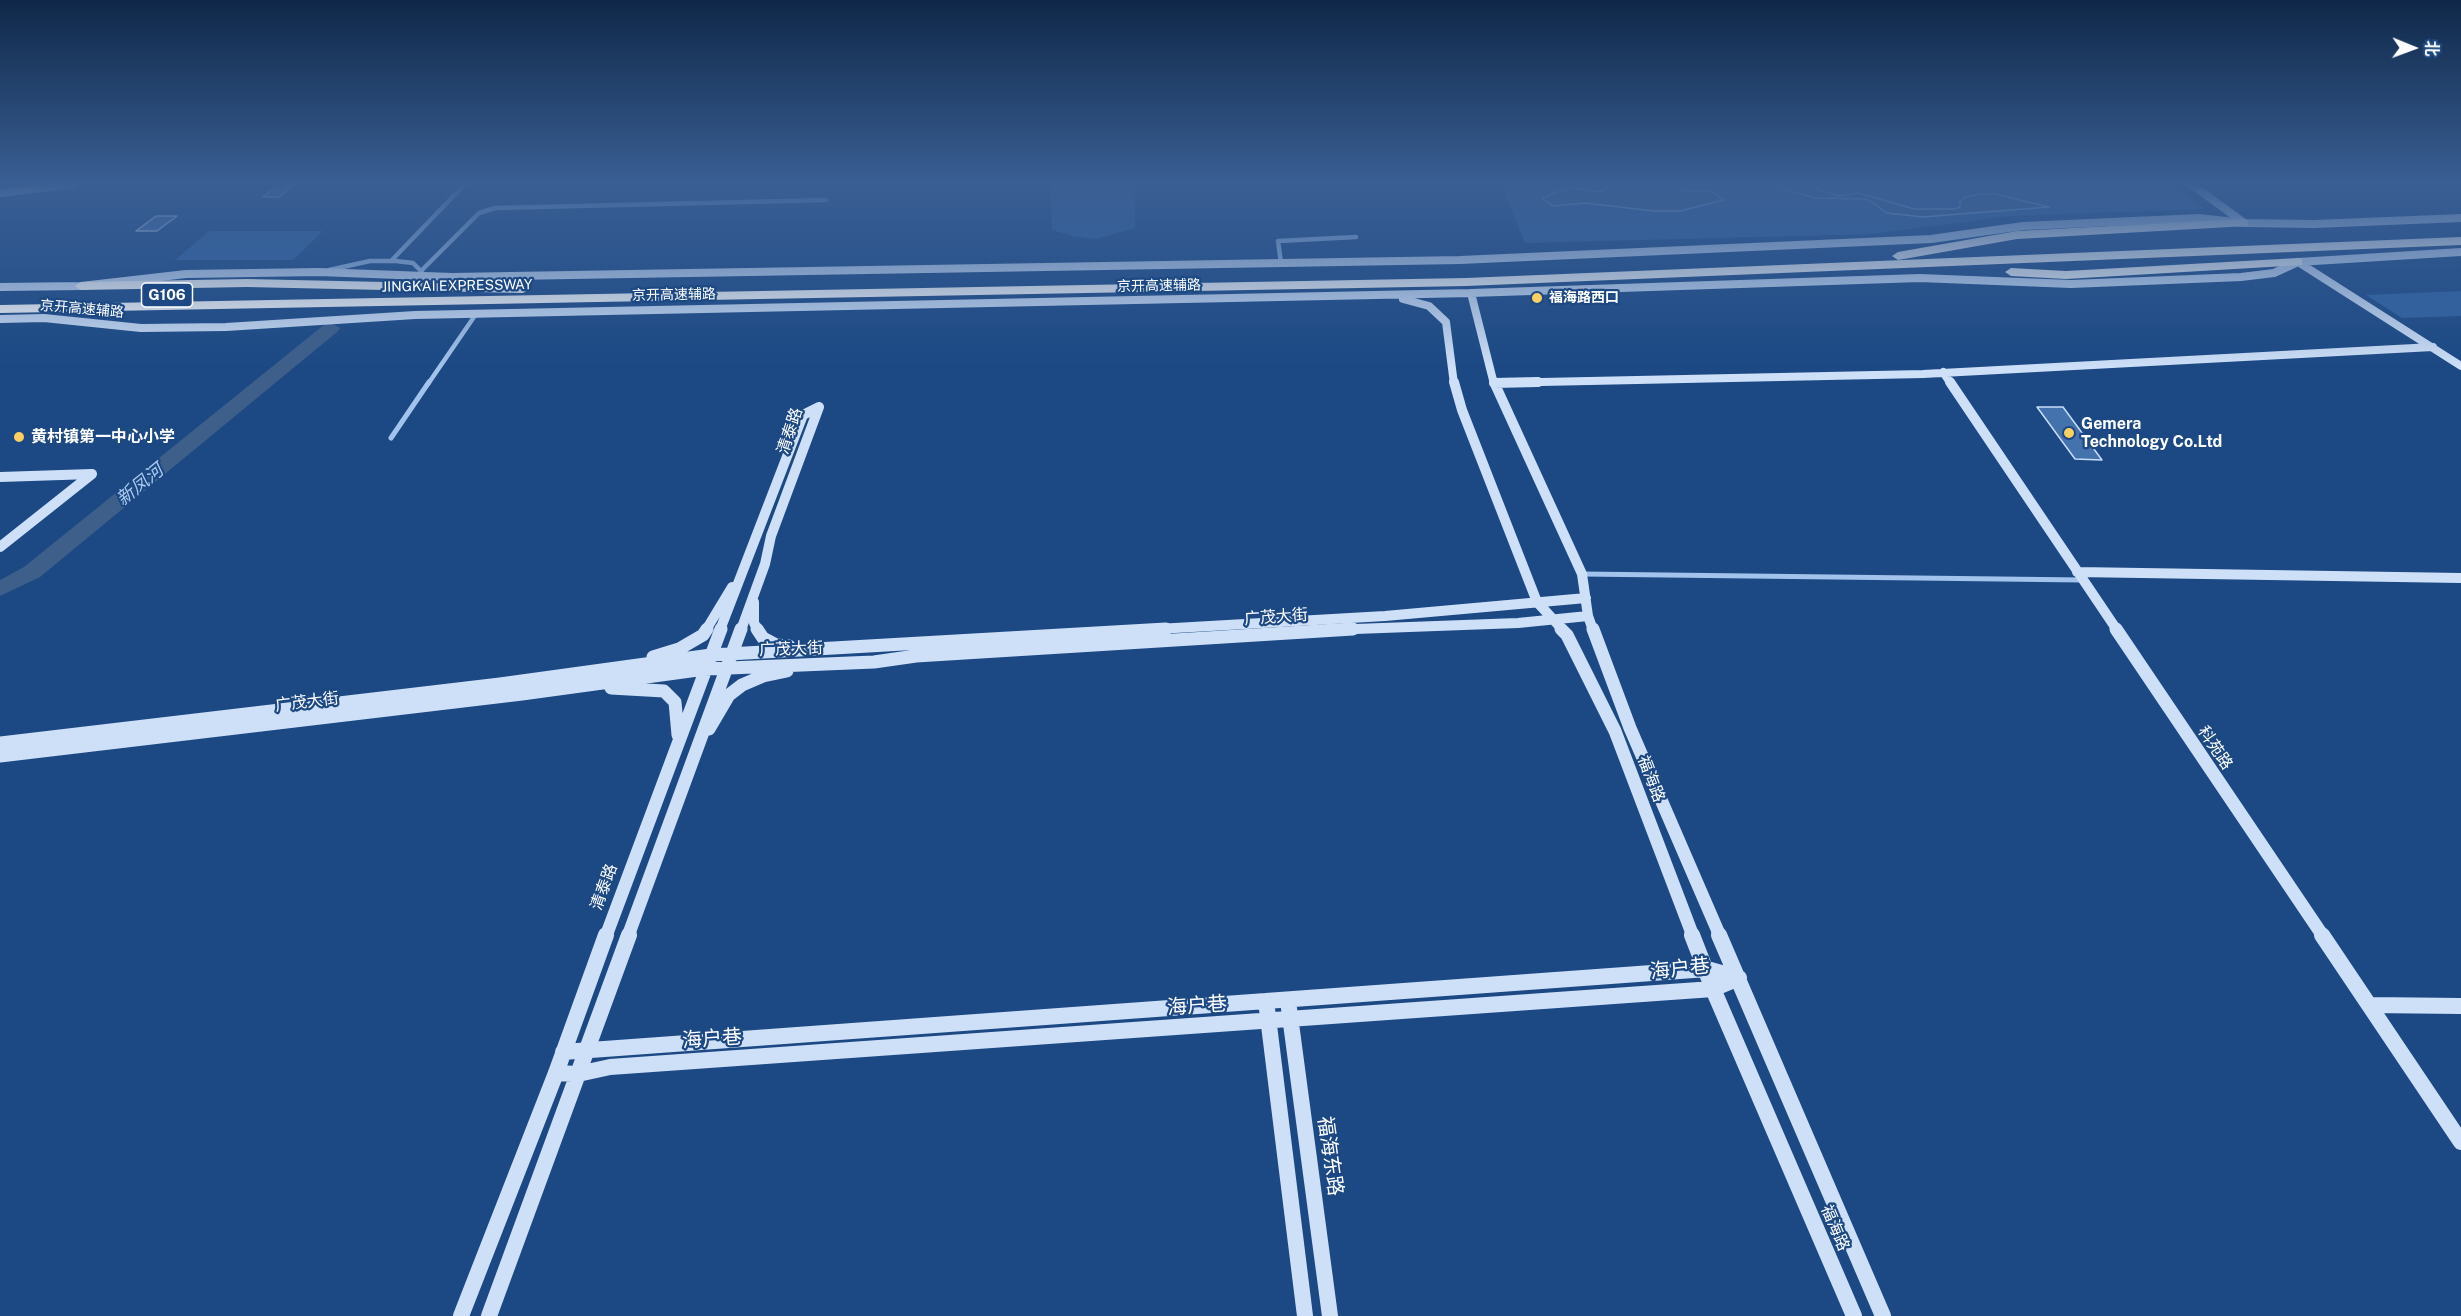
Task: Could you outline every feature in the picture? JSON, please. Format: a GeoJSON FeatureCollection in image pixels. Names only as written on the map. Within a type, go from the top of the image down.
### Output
{"type":"FeatureCollection","features":[{"type":"Feature","properties":{"kind":"highway"},"geometry":{"type":"LineString","coordinates":[[1901,261],[1971,245]]}},
{"type":"Feature","properties":{"kind":"highway","name":"JINGKAI EXPRESSWAY"},"geometry":{"type":"LineString","coordinates":[[316,313],[520,300],[1454,282],[2192,245]]}},
{"type":"Feature","properties":{"kind":"highway","name":"JINGKAI EXPRESSWAY"},"geometry":{"type":"LineString","coordinates":[[0,298],[338,288],[395,284],[529,289],[1463,273],[1901,261],[2337,245]]}},
{"type":"Feature","properties":{"kind":"highway"},"geometry":{"type":"LineString","coordinates":[[1901,261],[2066,274],[2298,262]]}},
{"type":"Feature","properties":{"kind":"highway"},"geometry":{"type":"LineString","coordinates":[[81,286],[338,288]]}},
{"type":"Feature","properties":{"kind":"highway","name":"G106"},"geometry":{"type":"LineString","coordinates":[[0,309],[316,313]]}},
{"type":"Feature","properties":{"kind":"highway"},"geometry":{"type":"LineString","coordinates":[[44,318],[211,317],[316,313]]}},
{"type":"Feature","properties":{"kind":"main road","name":"京开高速辅路"},"geometry":{"type":"LineString","coordinates":[[0,287],[81,286],[186,274],[351,273],[395,284],[424,274],[1469,260],[1816,245]]}},
{"type":"Feature","properties":{"kind":"main road","name":"京开高速辅路"},"geometry":{"type":"LineString","coordinates":[[372,310],[476,314],[1471,293],[1920,278],[2070,284],[2241,277],[2274,273],[2298,262],[2461,252]]}},
{"type":"Feature","properties":{"kind":"main road"},"geometry":{"type":"LineString","coordinates":[[2298,262],[2461,366]]}},
{"type":"Feature","properties":{"kind":"main road","name":"福海路"},"geometry":{"type":"LineString","coordinates":[[1471,293],[1494,383],[1582,574],[1588,616],[1630,728],[1883,1316]]}},
{"type":"Feature","properties":{"kind":"main road","name":"福海路"},"geometry":{"type":"LineString","coordinates":[[1384,295],[1429,306],[1446,322],[1454,382],[1462,410],[1537,602],[1567,635],[1615,731],[1713,989],[1854,1316]]}},
{"type":"Feature","properties":{"kind":"main road","name":"京开高速辅路"},"geometry":{"type":"LineString","coordinates":[[0,319],[44,318]]}},
{"type":"Feature","properties":{"kind":"main road"},"geometry":{"type":"LineString","coordinates":[[1494,383],[1943,372],[2433,347]]}},
{"type":"Feature","properties":{"kind":"main road","name":"科苑路"},"geometry":{"type":"LineString","coordinates":[[1943,372],[2461,1142]]}},
{"type":"Feature","properties":{"kind":"main road","name":"清泰路"},"geometry":{"type":"LineString","coordinates":[[461,1316],[564,1052],[678,738],[803,415],[819,407],[771,536],[754,593],[489,1316]]}},
{"type":"Feature","properties":{"kind":"main road"},"geometry":{"type":"LineString","coordinates":[[0,477],[92,474],[0,547]]}},
{"type":"Feature","properties":{"kind":"main road"},"geometry":{"type":"LineString","coordinates":[[616,667],[679,649],[703,635],[711,626],[722,602],[742,574]]}},
{"type":"Feature","properties":{"kind":"main road"},"geometry":{"type":"LineString","coordinates":[[2080,576],[2461,578]]}},
{"type":"Feature","properties":{"kind":"main road"},"geometry":{"type":"LineString","coordinates":[[754,593],[754,623],[763,638],[776,645],[844,648]]}},
{"type":"Feature","properties":{"kind":"main road","name":"广茂大街"},"geometry":{"type":"LineString","coordinates":[[0,743],[488,686],[616,667],[728,661],[844,648],[1385,616],[1586,598]]}},
{"type":"Feature","properties":{"kind":"main road","name":"广茂大街"},"geometry":{"type":"LineString","coordinates":[[728,661],[820,664],[1398,626],[1551,620],[1588,616]]}},
{"type":"Feature","properties":{"kind":"main road","name":"广茂大街"},"geometry":{"type":"LineString","coordinates":[[0,756],[553,690],[708,662]]}},
{"type":"Feature","properties":{"kind":"main road"},"geometry":{"type":"LineString","coordinates":[[694,753],[729,695],[764,676],[820,664]]}},
{"type":"Feature","properties":{"kind":"main road"},"geometry":{"type":"LineString","coordinates":[[553,690],[648,688],[664,691],[675,702],[678,738]]}},
{"type":"Feature","properties":{"kind":"main road","name":"海户巷"},"geometry":{"type":"LineString","coordinates":[[564,1052],[1707,969],[1739,978]]}},
{"type":"Feature","properties":{"kind":"main road","name":"海户巷"},"geometry":{"type":"LineString","coordinates":[[556,1073],[578,1074],[610,1067],[1713,989],[1739,978]]}},
{"type":"Feature","properties":{"kind":"main road"},"geometry":{"type":"LineString","coordinates":[[1266,1001],[1305,1316]]}},
{"type":"Feature","properties":{"kind":"main road","name":"福海东路"},"geometry":{"type":"LineString","coordinates":[[1288,1001],[1330,1316]]}},
{"type":"Feature","properties":{"kind":"main road"},"geometry":{"type":"LineString","coordinates":[[2368,1005],[2461,1006]]}},
{"type":"Feature","properties":{"kind":"street"},"geometry":{"type":"LineString","coordinates":[[390,261],[405,245]]}},
{"type":"Feature","properties":{"kind":"street"},"geometry":{"type":"LineString","coordinates":[[319,272],[370,261],[390,261],[413,263],[424,274],[449,245]]}},
{"type":"Feature","properties":{"kind":"street"},"geometry":{"type":"LineString","coordinates":[[1279,245],[1281,263]]}},
{"type":"Feature","properties":{"kind":"street"},"geometry":{"type":"LineString","coordinates":[[391,438],[476,314]]}},
{"type":"Feature","properties":{"kind":"street"},"geometry":{"type":"LineString","coordinates":[[1582,574],[2080,576]]}},
{"type":"Feature","properties":{"kind":"shaded area"},"geometry":{"type":"Polygon","coordinates":[[[192,245],[308,245],[293,260],[175,260],[192,245]]]}},
{"type":"Feature","properties":{"kind":"shaded area"},"geometry":{"type":"Polygon","coordinates":[[[2461,291],[2461,316],[2402,318],[2366,295],[2461,291]]]}},
{"type":"Feature","properties":{"kind":"building","name":"Gemera Technology Co.Ltd"},"geometry":{"type":"Polygon","coordinates":[[[2037,407],[2063,407],[2102,460],[2075,459],[2037,407]]]}},
{"type":"Feature","properties":{"kind":"waterway","name":"新凤河"},"geometry":{"type":"LineString","coordinates":[[0,589],[32,572],[331,328]]}},
{"type":"Feature","properties":{"kind":"place","name":"福海路西口"},"geometry":{"type":"Point","coordinates":[1537,298]}},
{"type":"Feature","properties":{"kind":"place","name":"Gemera Technology Co.Ltd"},"geometry":{"type":"Point","coordinates":[2069,433]}},
{"type":"Feature","properties":{"kind":"place","name":"黄村镇第一中心小学"},"geometry":{"type":"Point","coordinates":[19,437]}}]}
